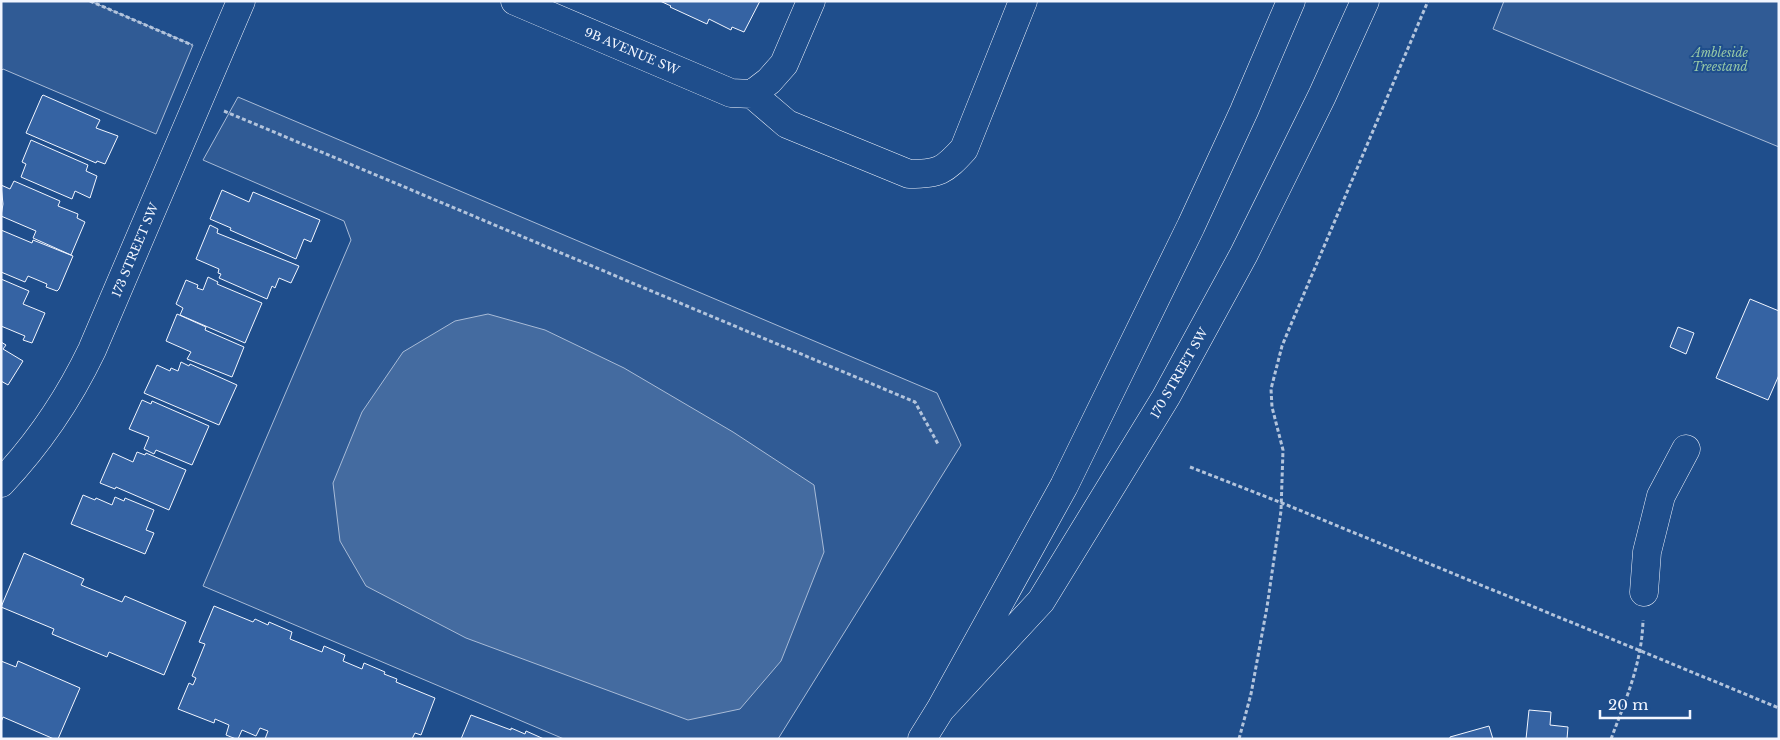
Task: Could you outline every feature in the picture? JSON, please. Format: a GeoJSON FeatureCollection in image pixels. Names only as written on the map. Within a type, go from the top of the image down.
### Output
{"type":"FeatureCollection","features":[{"type":"Feature","properties":{"kind":"main road","name":"173 STREET SW"},"geometry":{"type":"LineString","coordinates":[[1,483],[40,440],[76,383],[92,350],[241,1]]}},
{"type":"Feature","properties":{"kind":"main road","name":"9B AVENUE SW"},"geometry":{"type":"LineString","coordinates":[[515,1],[731,93],[752,94]]}},
{"type":"Feature","properties":{"kind":"main road"},"geometry":{"type":"LineString","coordinates":[[812,1],[784,64],[769,81],[752,94],[787,124],[909,174],[930,174],[948,166],[964,149],[1023,1]]}},
{"type":"Feature","properties":{"kind":"main road","name":"170 STREET SW"},"geometry":{"type":"LineString","coordinates":[[922,739],[940,710],[1064,486],[1196,217],[1291,1]]}},
{"type":"Feature","properties":{"kind":"main road","name":"170 STREET SW"},"geometry":{"type":"LineString","coordinates":[[940,710],[1041,601],[1166,397],[1244,254],[1322,96],[1365,1]]}},
{"type":"Feature","properties":{"kind":"main road"},"geometry":{"type":"LineString","coordinates":[[1644,592],[1647,552],[1661,496],[1686,449]]}},
{"type":"Feature","properties":{"kind":"path"},"geometry":{"type":"LineString","coordinates":[[90,1],[193,45]]}},
{"type":"Feature","properties":{"kind":"path"},"geometry":{"type":"LineString","coordinates":[[1239,739],[1251,694],[1267,607],[1282,503],[1283,450],[1272,407],[1271,389],[1282,346],[1428,1]]}},
{"type":"Feature","properties":{"kind":"path"},"geometry":{"type":"LineString","coordinates":[[221,110],[915,402],[938,444]]}},
{"type":"Feature","properties":{"kind":"path"},"geometry":{"type":"LineString","coordinates":[[1190,467],[1282,503],[1779,708]]}},
{"type":"Feature","properties":{"kind":"path"},"geometry":{"type":"LineString","coordinates":[[1611,739],[1636,673],[1641,652]]}},
{"type":"Feature","properties":{"kind":"shaded area"},"geometry":{"type":"Polygon","coordinates":[[[1,1],[90,1],[193,45],[156,134],[3,69],[1,71],[1,1]]]}},
{"type":"Feature","properties":{"kind":"shaded area","name":"Ambleside Treestand"},"geometry":{"type":"Polygon","coordinates":[[[1504,1],[1779,1],[1779,147],[1493,29],[1504,1]]]}},
{"type":"Feature","properties":{"kind":"shaded area"},"geometry":{"type":"Polygon","coordinates":[[[238,97],[937,393],[961,445],[778,739],[564,739],[203,586],[351,240],[344,221],[203,160],[238,97]]]}},
{"type":"Feature","properties":{"kind":"shaded area"},"geometry":{"type":"Polygon","coordinates":[[[488,314],[545,330],[624,368],[733,432],[814,485],[824,552],[781,661],[740,709],[688,720],[466,638],[366,586],[340,541],[333,483],[362,412],[403,352],[455,321],[488,314]]]}},
{"type":"Feature","properties":{"kind":"building"},"geometry":{"type":"Polygon","coordinates":[[[660,1],[760,1],[744,32],[732,27],[731,30],[709,19],[707,24],[660,1]]]}},
{"type":"Feature","properties":{"kind":"building"},"geometry":{"type":"Polygon","coordinates":[[[43,95],[100,120],[96,128],[118,136],[105,164],[97,161],[96,163],[26,133],[43,95]]]}},
{"type":"Feature","properties":{"kind":"building"},"geometry":{"type":"Polygon","coordinates":[[[31,140],[88,165],[86,171],[97,176],[90,198],[75,191],[72,199],[21,177],[26,164],[22,162],[31,140]]]}},
{"type":"Feature","properties":{"kind":"building"},"geometry":{"type":"Polygon","coordinates":[[[14,181],[60,201],[58,206],[78,214],[77,218],[85,222],[71,255],[33,238],[36,231],[1,216],[3,204],[1,185],[10,189],[14,181]]]}},
{"type":"Feature","properties":{"kind":"building"},"geometry":{"type":"Polygon","coordinates":[[[222,190],[249,202],[253,192],[320,220],[311,242],[304,239],[296,259],[230,230],[231,228],[210,219],[222,190]]]}},
{"type":"Feature","properties":{"kind":"building"},"geometry":{"type":"Polygon","coordinates":[[[210,225],[218,229],[217,233],[299,266],[291,283],[279,278],[275,288],[272,286],[267,299],[219,278],[221,274],[218,273],[219,269],[196,259],[210,225]]]}},
{"type":"Feature","properties":{"kind":"building"},"geometry":{"type":"Polygon","coordinates":[[[1,230],[32,243],[33,240],[73,256],[57,291],[46,287],[47,284],[28,276],[25,282],[1,272],[1,230]]]}},
{"type":"Feature","properties":{"kind":"building"},"geometry":{"type":"Polygon","coordinates":[[[208,277],[218,282],[217,284],[262,303],[245,343],[180,315],[183,308],[176,304],[186,280],[198,285],[197,288],[203,290],[208,277]]]}},
{"type":"Feature","properties":{"kind":"building"},"geometry":{"type":"Polygon","coordinates":[[[1,279],[29,291],[23,304],[45,313],[32,343],[23,340],[25,336],[1,326],[1,279]]]}},
{"type":"Feature","properties":{"kind":"building"},"geometry":{"type":"Polygon","coordinates":[[[1750,299],[1779,311],[1779,375],[1768,400],[1716,378],[1750,299]]]}},
{"type":"Feature","properties":{"kind":"building"},"geometry":{"type":"Polygon","coordinates":[[[177,314],[206,327],[205,330],[244,347],[232,377],[187,359],[191,352],[166,341],[177,314]]]}},
{"type":"Feature","properties":{"kind":"building"},"geometry":{"type":"Polygon","coordinates":[[[1678,327],[1694,333],[1686,354],[1670,347],[1678,327]]]}},
{"type":"Feature","properties":{"kind":"building"},"geometry":{"type":"Polygon","coordinates":[[[1,342],[6,345],[3,349],[23,361],[8,385],[1,381],[1,342]]]}},
{"type":"Feature","properties":{"kind":"building"},"geometry":{"type":"Polygon","coordinates":[[[181,362],[189,366],[190,364],[237,385],[219,425],[144,393],[157,365],[170,371],[171,368],[178,371],[181,362]]]}},
{"type":"Feature","properties":{"kind":"building"},"geometry":{"type":"Polygon","coordinates":[[[142,400],[151,404],[152,401],[209,426],[192,465],[156,450],[154,454],[144,449],[149,437],[129,429],[142,400]]]}},
{"type":"Feature","properties":{"kind":"building"},"geometry":{"type":"Polygon","coordinates":[[[137,452],[145,455],[146,453],[186,470],[169,510],[116,487],[115,489],[100,483],[113,453],[133,462],[137,452]]]}},
{"type":"Feature","properties":{"kind":"building"},"geometry":{"type":"Polygon","coordinates":[[[83,495],[112,505],[115,497],[124,501],[125,498],[154,510],[146,530],[154,533],[145,554],[71,524],[83,495]]]}},
{"type":"Feature","properties":{"kind":"building"},"geometry":{"type":"Polygon","coordinates":[[[24,553],[84,579],[81,585],[122,602],[125,596],[186,622],[164,675],[109,652],[107,657],[52,634],[54,629],[1,607],[24,553]]]}},
{"type":"Feature","properties":{"kind":"building"},"geometry":{"type":"Polygon","coordinates":[[[214,606],[253,622],[255,619],[268,625],[269,622],[292,632],[290,639],[322,652],[324,646],[345,655],[343,661],[362,669],[364,663],[397,679],[396,682],[435,698],[421,735],[415,733],[412,739],[265,739],[268,731],[260,728],[256,736],[242,730],[238,739],[236,739],[226,735],[229,725],[215,719],[214,723],[178,709],[189,683],[193,685],[196,678],[192,676],[205,644],[199,642],[214,606]]]}},
{"type":"Feature","properties":{"kind":"building"},"geometry":{"type":"Polygon","coordinates":[[[1,661],[16,667],[18,661],[80,688],[58,739],[3,717],[1,722],[1,661]]]}},
{"type":"Feature","properties":{"kind":"building"},"geometry":{"type":"Polygon","coordinates":[[[1529,710],[1551,712],[1550,725],[1568,727],[1567,739],[1526,739],[1529,710]]]}},
{"type":"Feature","properties":{"kind":"building"},"geometry":{"type":"Polygon","coordinates":[[[471,715],[511,730],[511,728],[525,734],[526,731],[544,739],[461,739],[471,715]]]}},
{"type":"Feature","properties":{"kind":"building"},"geometry":{"type":"Polygon","coordinates":[[[1489,726],[1493,739],[1450,739],[1450,737],[1489,726]]]}}]}
